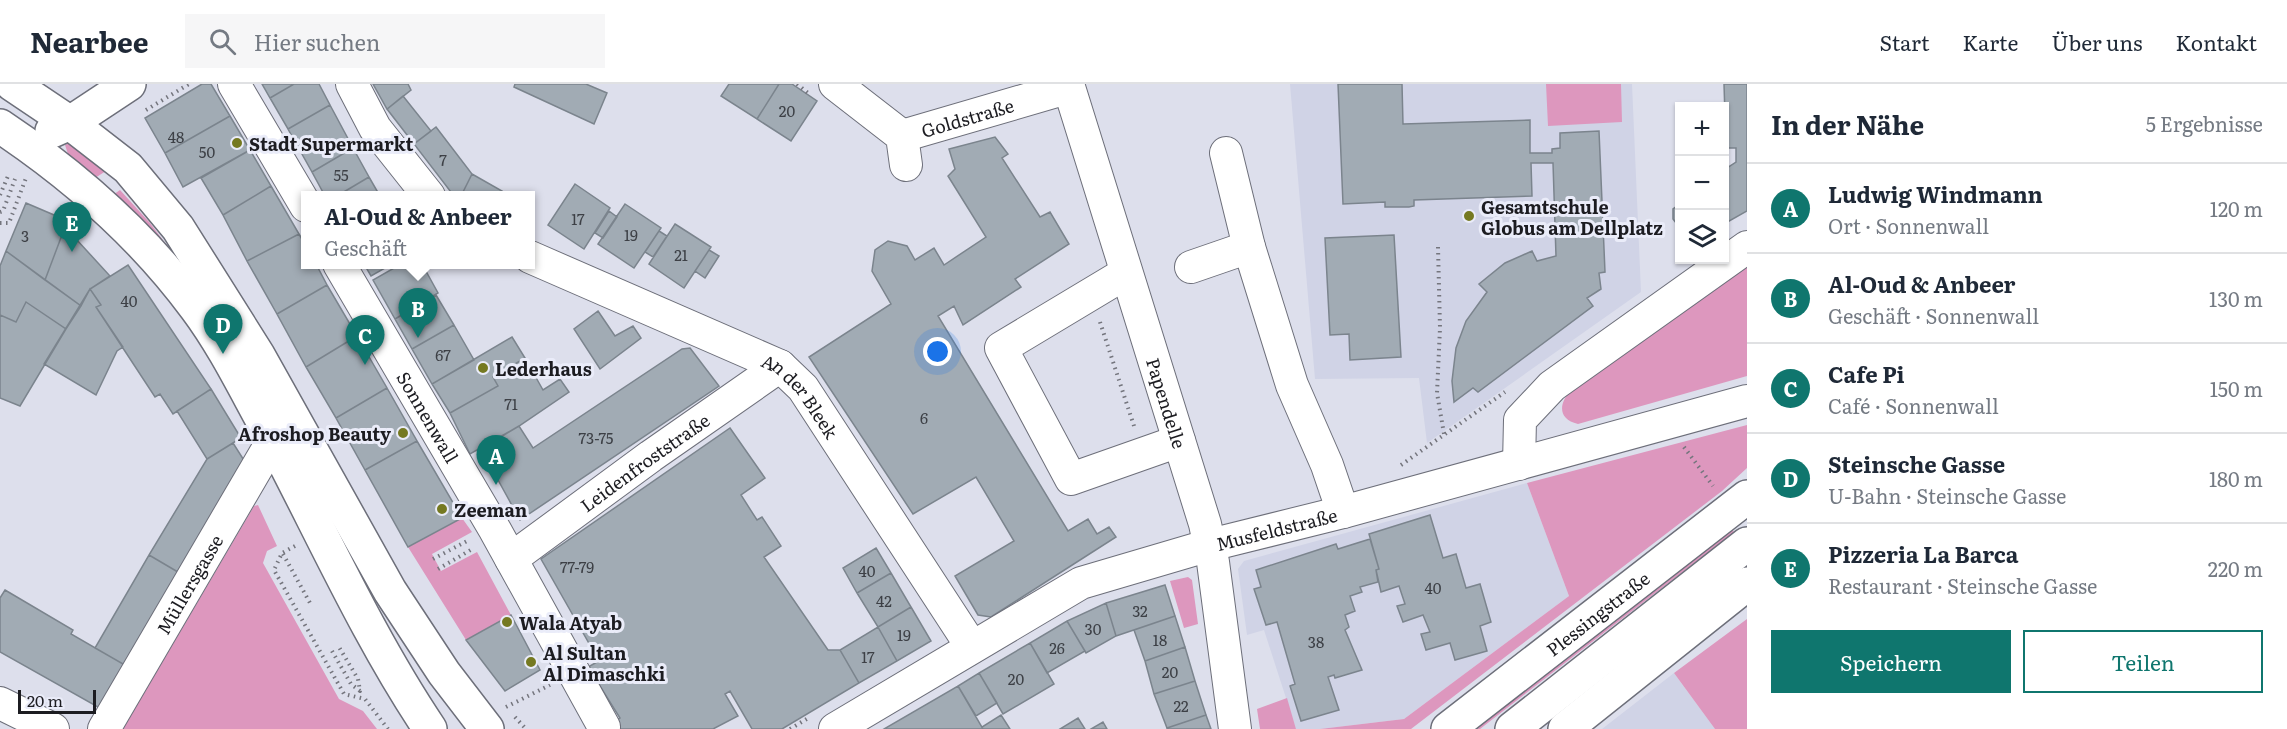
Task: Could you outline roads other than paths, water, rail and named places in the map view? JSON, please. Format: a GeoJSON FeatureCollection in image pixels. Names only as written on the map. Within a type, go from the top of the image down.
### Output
{"type":"FeatureCollection","features":[{"type":"Feature","properties":{"kind":"main road"},"geometry":{"type":"LineString","coordinates":[[13,134],[70,123],[129,84]]}},
{"type":"Feature","properties":{"kind":"main road"},"geometry":{"type":"LineString","coordinates":[[13,134],[29,89],[128,168],[178,228],[258,355],[390,591],[444,673],[496,718]]}},
{"type":"Feature","properties":{"kind":"main road"},"geometry":{"type":"LineString","coordinates":[[13,134],[92,194],[151,253],[196,308],[233,366],[388,660],[430,729]]}},
{"type":"Feature","properties":{"kind":"main road","name":"Plessingstraße"},"geometry":{"type":"LineString","coordinates":[[1448,729],[1740,504]]}},
{"type":"Feature","properties":{"kind":"main road","name":"Plessingstraße"},"geometry":{"type":"LineString","coordinates":[[1512,729],[1747,544]]}},
{"type":"Feature","properties":{"kind":"main road"},"geometry":{"type":"LineString","coordinates":[[1565,729],[1747,584]]}},
{"type":"Feature","properties":{"kind":"street"},"geometry":{"type":"LineString","coordinates":[[234,84],[301,198]]}},
{"type":"Feature","properties":{"kind":"street"},"geometry":{"type":"LineString","coordinates":[[352,84],[375,128],[426,191]]}},
{"type":"Feature","properties":{"kind":"street","name":"Goldstraße"},"geometry":{"type":"LineString","coordinates":[[835,84],[904,154],[1067,86]]}},
{"type":"Feature","properties":{"kind":"street","name":"Papendelle"},"geometry":{"type":"LineString","coordinates":[[1067,86],[1210,545],[1234,729]]}},
{"type":"Feature","properties":{"kind":"street"},"geometry":{"type":"LineString","coordinates":[[1226,153],[1249,247],[1292,386],[1327,465],[1343,512]]}},
{"type":"Feature","properties":{"kind":"street"},"geometry":{"type":"LineString","coordinates":[[1191,267],[1249,247]]}},
{"type":"Feature","properties":{"kind":"street"},"geometry":{"type":"LineString","coordinates":[[1519,464],[1520,420],[1551,386],[1747,247]]}},
{"type":"Feature","properties":{"kind":"street","name":"An der Bleek"},"geometry":{"type":"LineString","coordinates":[[535,259],[780,366],[803,388],[972,647]]}},
{"type":"Feature","properties":{"kind":"street","name":"Sonnenwall"},"geometry":{"type":"LineString","coordinates":[[342,269],[511,559],[604,727]]}},
{"type":"Feature","properties":{"kind":"street"},"geometry":{"type":"LineString","coordinates":[[1126,273],[1002,348],[1071,479],[1179,441]]}},
{"type":"Feature","properties":{"kind":"street","name":"Leidenfroststraße"},"geometry":{"type":"LineString","coordinates":[[511,559],[651,456],[780,366]]}},
{"type":"Feature","properties":{"kind":"street","name":"Musfeldstraße"},"geometry":{"type":"LineString","coordinates":[[835,729],[1081,583],[1210,545],[1343,512],[1747,400]]}},
{"type":"Feature","properties":{"kind":"street","name":"Müllersgasse"},"geometry":{"type":"LineString","coordinates":[[104,729],[273,440]]}},
{"type":"Feature","properties":{"kind":"street"},"geometry":{"type":"LineString","coordinates":[[0,703],[53,729]]}},
{"type":"Feature","properties":{"kind":"place","name":"Stadt Supermarkt"},"geometry":{"type":"Point","coordinates":[237,143]}},
{"type":"Feature","properties":{"kind":"place","name":"Gesamtschule Globus am Dellplatz"},"geometry":{"type":"Point","coordinates":[1469,216]}},
{"type":"Feature","properties":{"kind":"place","name":"Pizzeria La Barca"},"geometry":{"type":"Point","coordinates":[72,252]}},
{"type":"Feature","properties":{"kind":"place","name":"Al-Oud & Anbeer"},"geometry":{"type":"Point","coordinates":[418,338]}},
{"type":"Feature","properties":{"kind":"place","name":"Steinsche Gasse"},"geometry":{"type":"Point","coordinates":[223,354]}},
{"type":"Feature","properties":{"kind":"place","name":"Cafe Pi"},"geometry":{"type":"Point","coordinates":[365,365]}},
{"type":"Feature","properties":{"kind":"place","name":"Lederhaus"},"geometry":{"type":"Point","coordinates":[483,368]}},
{"type":"Feature","properties":{"kind":"place","name":"Afroshop Beauty"},"geometry":{"type":"Point","coordinates":[403,433]}},
{"type":"Feature","properties":{"kind":"place","name":"Ludwig Windmann"},"geometry":{"type":"Point","coordinates":[496,485]}},
{"type":"Feature","properties":{"kind":"place","name":"Zeeman"},"geometry":{"type":"Point","coordinates":[442,509]}},
{"type":"Feature","properties":{"kind":"place","name":"Wala Atyab"},"geometry":{"type":"Point","coordinates":[507,622]}},
{"type":"Feature","properties":{"kind":"place","name":"Al Sultan Al Dimaschki"},"geometry":{"type":"Point","coordinates":[531,662]}}]}
